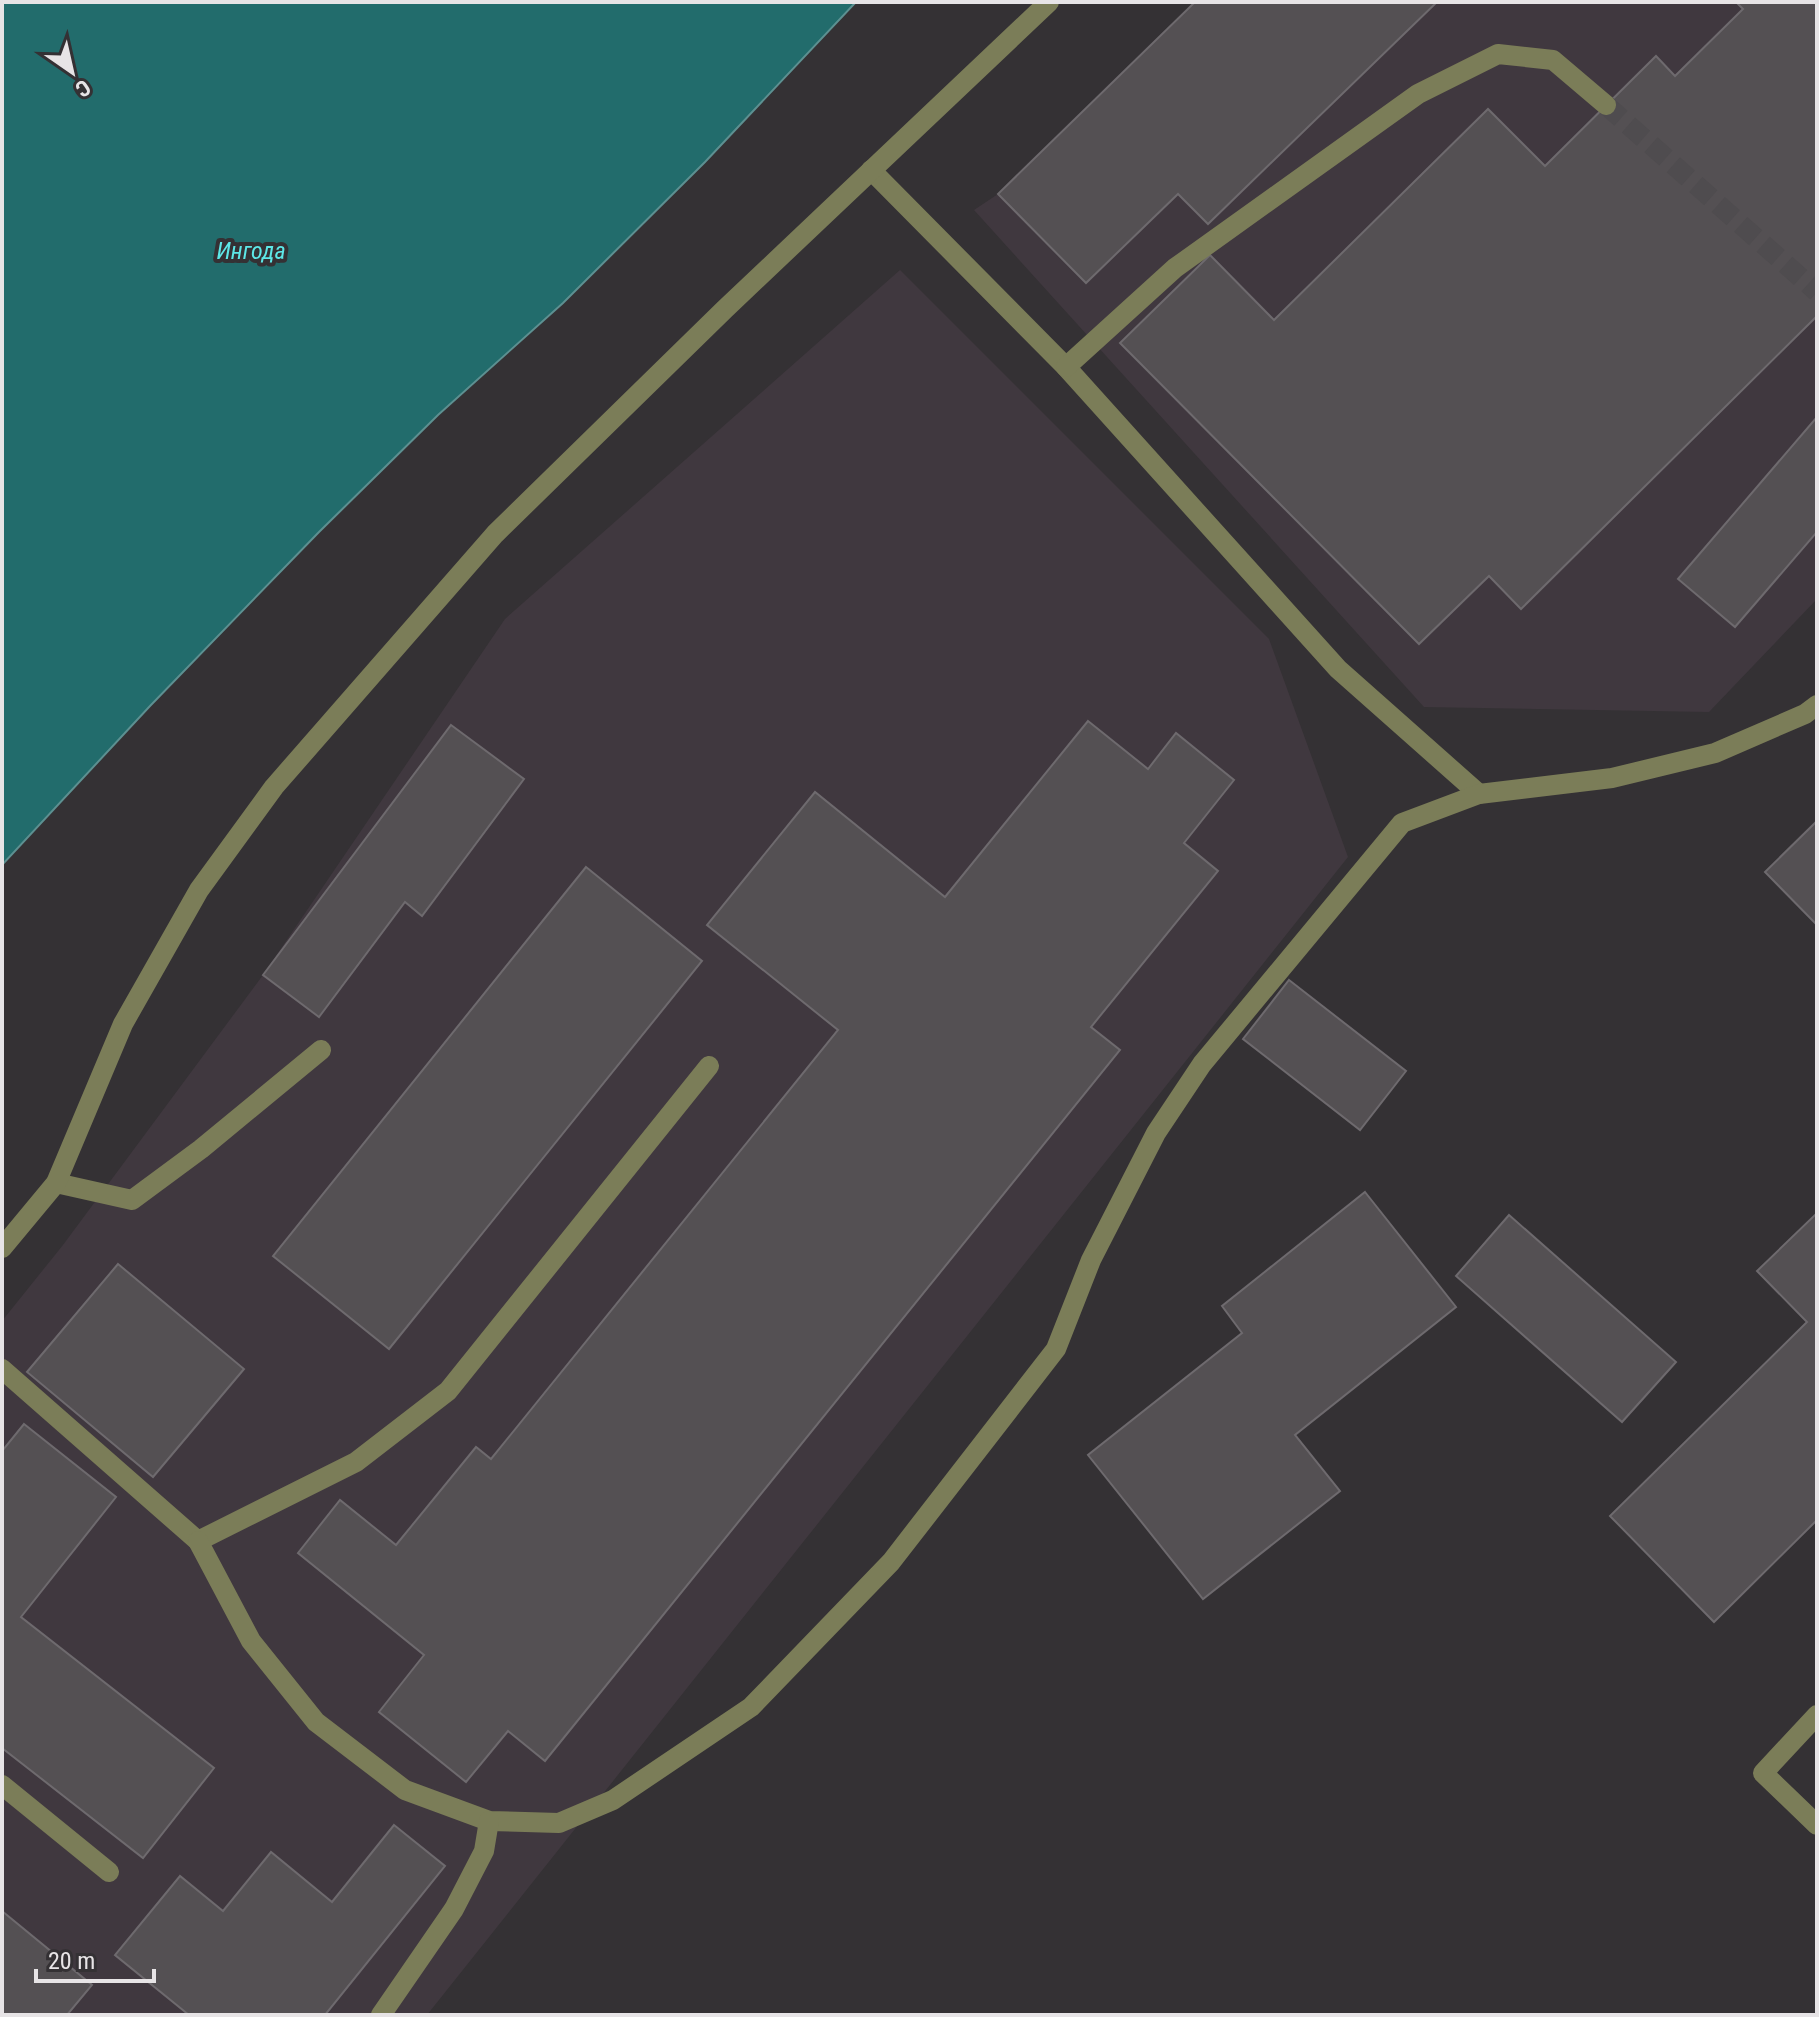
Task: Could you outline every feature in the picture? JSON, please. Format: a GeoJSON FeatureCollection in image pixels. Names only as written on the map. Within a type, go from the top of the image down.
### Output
{"type":"FeatureCollection","features":[{"type":"Feature","properties":{"kind":"street"},"geometry":{"type":"LineString","coordinates":[[2,1248],[56,1183],[123,1024],[199,890],[274,787],[495,534],[725,309],[1049,2]]}},
{"type":"Feature","properties":{"kind":"street"},"geometry":{"type":"LineString","coordinates":[[1066,367],[1175,268],[1418,94],[1498,54],[1553,60],[1606,105]]}},
{"type":"Feature","properties":{"kind":"street"},"geometry":{"type":"LineString","coordinates":[[871,170],[1066,367],[1338,669],[1479,794]]}},
{"type":"Feature","properties":{"kind":"street"},"geometry":{"type":"LineString","coordinates":[[2,1369],[198,1541],[251,1641],[316,1722],[405,1790],[489,1821],[559,1823],[613,1800],[751,1707],[891,1562],[1056,1349],[1091,1260],[1156,1133],[1202,1064],[1402,823],[1479,794],[1612,778],[1715,753],[1805,714],[1817,705]]}},
{"type":"Feature","properties":{"kind":"street"},"geometry":{"type":"LineString","coordinates":[[56,1183],[132,1200],[201,1149],[321,1050]]}},
{"type":"Feature","properties":{"kind":"street"},"geometry":{"type":"LineString","coordinates":[[198,1541],[356,1462],[448,1391],[709,1066]]}},
{"type":"Feature","properties":{"kind":"street"},"geometry":{"type":"LineString","coordinates":[[1817,1715],[1763,1773],[1817,1825]]}},
{"type":"Feature","properties":{"kind":"street"},"geometry":{"type":"LineString","coordinates":[[2,1785],[109,1872]]}},
{"type":"Feature","properties":{"kind":"street"},"geometry":{"type":"LineString","coordinates":[[381,2015],[454,1909],[484,1851],[489,1821]]}},
{"type":"Feature","properties":{"kind":"shaded area"},"geometry":{"type":"Polygon","coordinates":[[[1195,2],[1817,2],[1817,599],[1709,712],[1424,707],[974,210],[998,194],[1195,2]]]}},
{"type":"Feature","properties":{"kind":"shaded area"},"geometry":{"type":"Polygon","coordinates":[[[900,270],[1269,639],[1348,857],[427,2015],[2,2015],[2,1321],[63,1245],[263,975],[505,619],[900,270]]]}},
{"type":"Feature","properties":{"kind":"water","name":"Ингода"},"geometry":{"type":"Polygon","coordinates":[[[2,2],[856,2],[705,162],[563,303],[438,415],[319,532],[150,706],[2,865],[2,2]]]}},
{"type":"Feature","properties":{"kind":"building"},"geometry":{"type":"Polygon","coordinates":[[[1195,2],[1437,2],[1208,224],[1178,194],[1086,283],[998,194],[1195,2]]]}},
{"type":"Feature","properties":{"kind":"building"},"geometry":{"type":"Polygon","coordinates":[[[1736,2],[1817,2],[1817,316],[1521,609],[1489,576],[1419,644],[1120,343],[1210,255],[1274,320],[1488,109],[1545,166],[1656,56],[1675,76],[1743,9],[1736,2]]]}},
{"type":"Feature","properties":{"kind":"building"},"geometry":{"type":"Polygon","coordinates":[[[1817,417],[1817,532],[1735,627],[1678,579],[1817,417]]]}},
{"type":"Feature","properties":{"kind":"building"},"geometry":{"type":"Polygon","coordinates":[[[1088,721],[1148,769],[1176,733],[1234,780],[1184,843],[1218,871],[1091,1027],[1120,1050],[545,1761],[508,1731],[466,1782],[379,1712],[424,1655],[298,1553],[340,1500],[396,1545],[476,1447],[491,1459],[838,1030],[707,925],[815,792],[945,897],[1088,721]]]}},
{"type":"Feature","properties":{"kind":"building"},"geometry":{"type":"Polygon","coordinates":[[[451,725],[524,779],[422,916],[405,902],[319,1017],[263,975],[451,725]]]}},
{"type":"Feature","properties":{"kind":"building"},"geometry":{"type":"Polygon","coordinates":[[[1817,821],[1817,925],[1765,872],[1817,821]]]}},
{"type":"Feature","properties":{"kind":"building"},"geometry":{"type":"Polygon","coordinates":[[[586,867],[702,961],[389,1349],[273,1256],[586,867]]]}},
{"type":"Feature","properties":{"kind":"building"},"geometry":{"type":"Polygon","coordinates":[[[1289,980],[1406,1071],[1360,1130],[1243,1039],[1289,980]]]}},
{"type":"Feature","properties":{"kind":"building"},"geometry":{"type":"Polygon","coordinates":[[[1365,1192],[1456,1307],[1295,1435],[1340,1491],[1203,1599],[1088,1455],[1242,1333],[1222,1306],[1365,1192]]]}},
{"type":"Feature","properties":{"kind":"building"},"geometry":{"type":"Polygon","coordinates":[[[1817,1213],[1817,1520],[1714,1622],[1610,1516],[1807,1322],[1757,1271],[1817,1213]]]}},
{"type":"Feature","properties":{"kind":"building"},"geometry":{"type":"Polygon","coordinates":[[[1509,1215],[1676,1362],[1622,1422],[1456,1276],[1509,1215]]]}},
{"type":"Feature","properties":{"kind":"building"},"geometry":{"type":"Polygon","coordinates":[[[118,1264],[244,1369],[153,1477],[27,1372],[118,1264]]]}},
{"type":"Feature","properties":{"kind":"building"},"geometry":{"type":"Polygon","coordinates":[[[24,1424],[116,1497],[21,1617],[214,1768],[143,1858],[2,1748],[2,1451],[24,1424]]]}},
{"type":"Feature","properties":{"kind":"building"},"geometry":{"type":"Polygon","coordinates":[[[394,1825],[445,1866],[325,2015],[189,2015],[115,1955],[180,1876],[223,1911],[271,1852],[332,1902],[394,1825]]]}},
{"type":"Feature","properties":{"kind":"building"},"geometry":{"type":"Polygon","coordinates":[[[2,1911],[92,1985],[67,2015],[2,2015],[2,1911]]]}},
{"type":"Feature","properties":{"kind":"tunnel"},"geometry":{"type":"LineString","coordinates":[[1606,105],[1817,292]]}}]}
